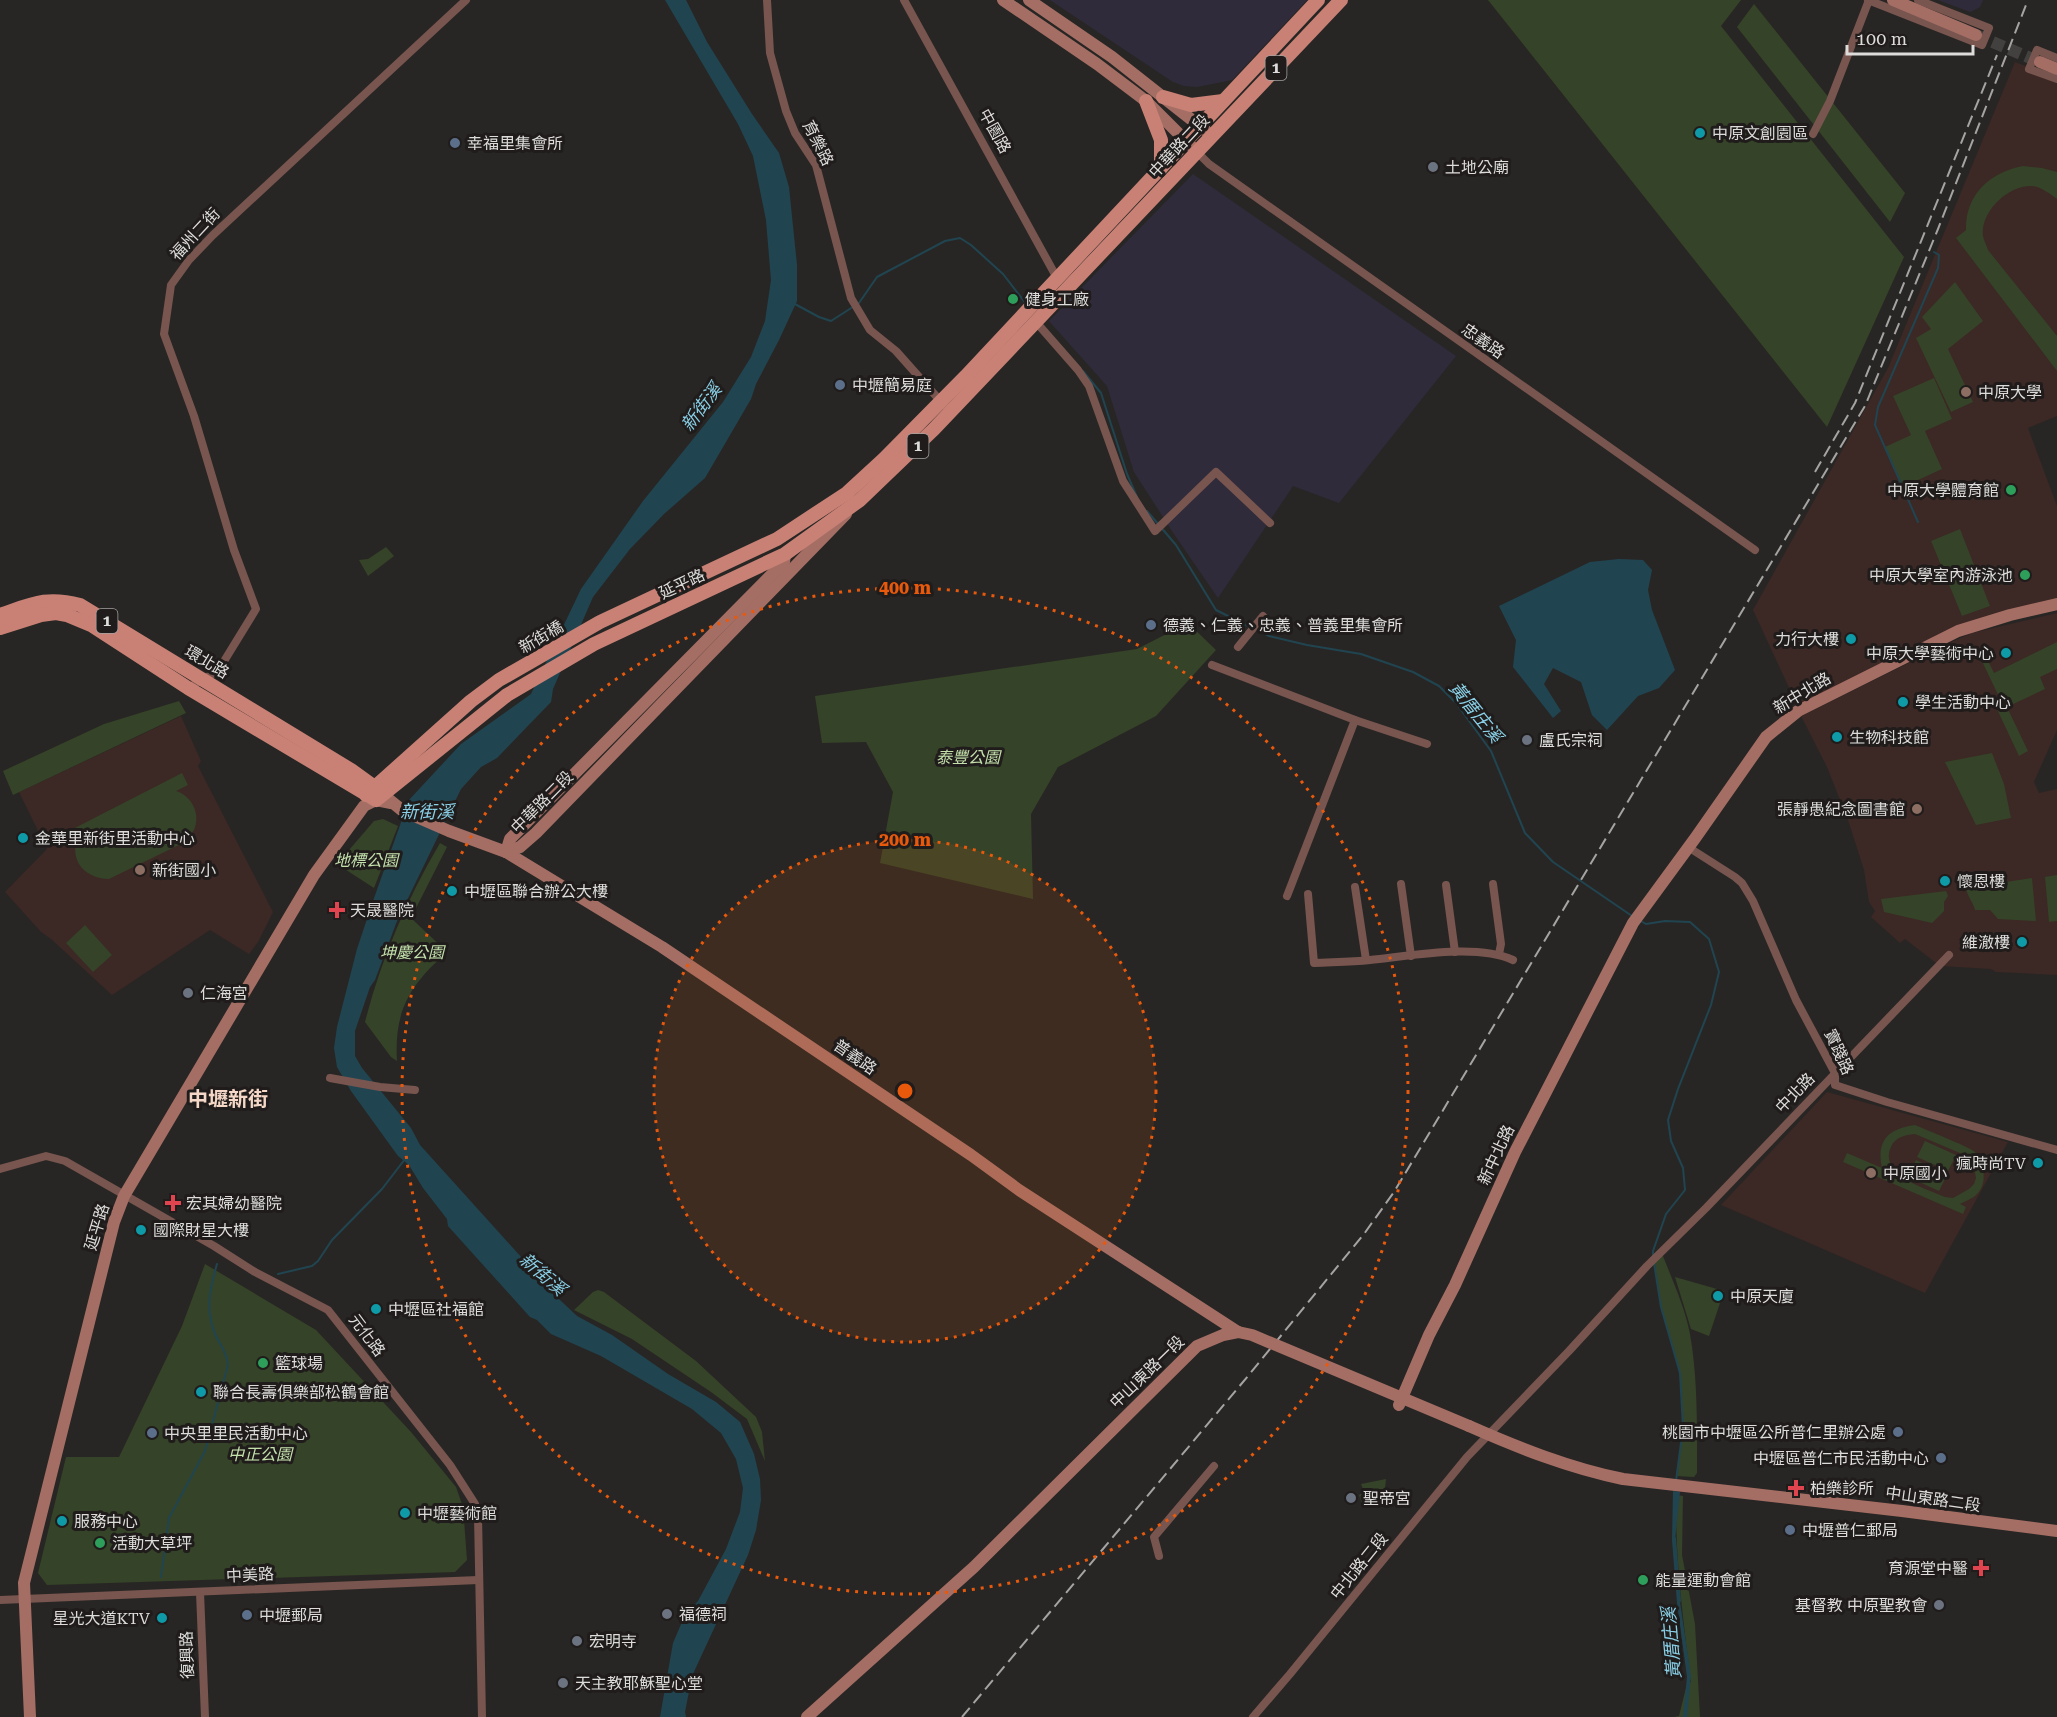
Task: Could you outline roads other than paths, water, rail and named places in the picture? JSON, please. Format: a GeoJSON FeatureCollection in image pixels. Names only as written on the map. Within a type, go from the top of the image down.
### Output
{"type":"FeatureCollection","features":[{"type":"Feature","properties":{"kind":"main road","name":"中華路二段"},"geometry":{"type":"LineString","coordinates":[[777,539],[847,492],[884,459],[942,401],[1318,0]]}},
{"type":"Feature","properties":{"kind":"main road","name":"中華路二段"},"geometry":{"type":"LineString","coordinates":[[785,554],[860,500],[910,454],[1341,0]]}},
{"type":"Feature","properties":{"kind":"main road"},"geometry":{"type":"LineString","coordinates":[[1162,97],[1191,105],[1223,101]]}},
{"type":"Feature","properties":{"kind":"main road"},"geometry":{"type":"LineString","coordinates":[[1146,101],[1161,140],[1161,168]]}},
{"type":"Feature","properties":{"kind":"main road","name":"延平路"},"geometry":{"type":"LineString","coordinates":[[600,622],[777,539]]}},
{"type":"Feature","properties":{"kind":"main road","name":"延平路"},"geometry":{"type":"LineString","coordinates":[[594,644],[785,554]]}},
{"type":"Feature","properties":{"kind":"main road","name":"環北路"},"geometry":{"type":"LineString","coordinates":[[0,615],[42,602],[59,600],[80,605],[351,770],[376,797]]}},
{"type":"Feature","properties":{"kind":"main road","name":"環北路"},"geometry":{"type":"LineString","coordinates":[[0,628],[41,615],[56,613],[91,625],[188,688],[376,797]]}},
{"type":"Feature","properties":{"kind":"main road","name":"新街橋"},"geometry":{"type":"LineString","coordinates":[[499,680],[600,622]]}},
{"type":"Feature","properties":{"kind":"main road","name":"新街橋"},"geometry":{"type":"LineString","coordinates":[[507,695],[594,644]]}},
{"type":"Feature","properties":{"kind":"main road","name":"延平路"},"geometry":{"type":"LineString","coordinates":[[376,797],[471,701],[499,680]]}},
{"type":"Feature","properties":{"kind":"main road","name":"延平路"},"geometry":{"type":"LineString","coordinates":[[376,797],[507,695]]}},
{"type":"Feature","properties":{"kind":"street","name":"福州二街"},"geometry":{"type":"LineString","coordinates":[[205,680],[219,671],[256,609],[234,549],[194,416],[164,334],[171,285],[189,260],[213,235],[466,0]]}},
{"type":"Feature","properties":{"kind":"street","name":"育樂路"},"geometry":{"type":"LineString","coordinates":[[767,0],[770,53],[786,111],[795,133],[816,165],[851,298],[870,330],[896,351],[942,401]]}},
{"type":"Feature","properties":{"kind":"street","name":"中園路"},"geometry":{"type":"LineString","coordinates":[[904,0],[1057,278]]}},
{"type":"Feature","properties":{"kind":"street"},"geometry":{"type":"LineString","coordinates":[[1003,0],[1097,64],[1146,101],[1197,152]]}},
{"type":"Feature","properties":{"kind":"street"},"geometry":{"type":"LineString","coordinates":[[1029,0],[1112,57],[1212,136]]}},
{"type":"Feature","properties":{"kind":"street"},"geometry":{"type":"LineString","coordinates":[[1813,134],[1830,101],[1869,0],[1982,45],[1989,28],[1918,0]]}},
{"type":"Feature","properties":{"kind":"street"},"geometry":{"type":"LineString","coordinates":[[1893,0],[1976,35]]}},
{"type":"Feature","properties":{"kind":"street"},"geometry":{"type":"LineString","coordinates":[[2057,58],[2037,50],[2029,69],[2057,79]]}},
{"type":"Feature","properties":{"kind":"street"},"geometry":{"type":"LineString","coordinates":[[2040,62],[2057,69]]}},
{"type":"Feature","properties":{"kind":"street","name":"忠義路"},"geometry":{"type":"LineString","coordinates":[[1197,152],[1209,164],[1755,550]]}},
{"type":"Feature","properties":{"kind":"street"},"geometry":{"type":"LineString","coordinates":[[1039,319],[1089,386],[1123,482],[1155,531],[1216,472],[1270,523]]}},
{"type":"Feature","properties":{"kind":"street"},"geometry":{"type":"LineString","coordinates":[[942,401],[950,413]]}},
{"type":"Feature","properties":{"kind":"street","name":"中華路二段"},"geometry":{"type":"LineString","coordinates":[[506,852],[520,847],[536,833],[860,500]]}},
{"type":"Feature","properties":{"kind":"street"},"geometry":{"type":"LineString","coordinates":[[777,539],[785,554]]}},
{"type":"Feature","properties":{"kind":"street","name":"中華路二段"},"geometry":{"type":"LineString","coordinates":[[506,852],[510,839],[784,562],[785,554]]}},
{"type":"Feature","properties":{"kind":"street","name":"新中北路"},"geometry":{"type":"LineString","coordinates":[[1399,1405],[1429,1335],[1455,1285],[1515,1152],[1637,918],[1766,737],[1798,711],[1958,631],[2057,604]]}},
{"type":"Feature","properties":{"kind":"street"},"geometry":{"type":"LineString","coordinates":[[1238,647],[1263,616]]}},
{"type":"Feature","properties":{"kind":"street"},"geometry":{"type":"LineString","coordinates":[[1212,665],[1355,720],[1427,744]]}},
{"type":"Feature","properties":{"kind":"street"},"geometry":{"type":"LineString","coordinates":[[188,688],[205,680]]}},
{"type":"Feature","properties":{"kind":"street"},"geometry":{"type":"LineString","coordinates":[[1287,896],[1355,720]]}},
{"type":"Feature","properties":{"kind":"street","name":"普義路"},"geometry":{"type":"LineString","coordinates":[[376,797],[443,829],[506,852],[670,952],[971,1155],[1019,1191],[1238,1332]]}},
{"type":"Feature","properties":{"kind":"street","name":"延平路"},"geometry":{"type":"LineString","coordinates":[[30,1717],[24,1583],[114,1221],[124,1196],[314,875],[376,797]]}},
{"type":"Feature","properties":{"kind":"street","name":"實踐路"},"geometry":{"type":"LineString","coordinates":[[1688,847],[1735,876],[1753,901],[1796,1000],[1835,1073],[1834,1085],[2057,1150]]}},
{"type":"Feature","properties":{"kind":"street"},"geometry":{"type":"LineString","coordinates":[[1401,884],[1411,956]]}},
{"type":"Feature","properties":{"kind":"street"},"geometry":{"type":"LineString","coordinates":[[1493,884],[1501,944],[1499,954]]}},
{"type":"Feature","properties":{"kind":"street"},"geometry":{"type":"LineString","coordinates":[[1446,885],[1455,952]]}},
{"type":"Feature","properties":{"kind":"street"},"geometry":{"type":"LineString","coordinates":[[1355,887],[1366,960]]}},
{"type":"Feature","properties":{"kind":"street"},"geometry":{"type":"LineString","coordinates":[[1308,894],[1314,963],[1455,952],[1499,954],[1513,960]]}},
{"type":"Feature","properties":{"kind":"street","name":"中北路"},"geometry":{"type":"LineString","coordinates":[[1490,1435],[1661,1251],[1948,955]]}},
{"type":"Feature","properties":{"kind":"street"},"geometry":{"type":"LineString","coordinates":[[330,1078],[380,1087],[415,1090]]}},
{"type":"Feature","properties":{"kind":"street","name":"元化路"},"geometry":{"type":"LineString","coordinates":[[0,1169],[46,1156],[65,1161],[255,1272],[328,1310],[450,1465],[475,1504],[478,1516],[482,1717]]}},
{"type":"Feature","properties":{"kind":"street"},"geometry":{"type":"LineString","coordinates":[[1238,1332],[1252,1335],[1490,1435]]}},
{"type":"Feature","properties":{"kind":"street","name":"中山東路一段"},"geometry":{"type":"LineString","coordinates":[[807,1717],[974,1567],[1197,1346],[1223,1335],[1238,1332]]}},
{"type":"Feature","properties":{"kind":"street","name":"中山東路二段"},"geometry":{"type":"LineString","coordinates":[[1490,1435],[1589,1472],[1674,1486],[1878,1508],[2003,1526],[2057,1531]]}},
{"type":"Feature","properties":{"kind":"street","name":"中北路二段"},"geometry":{"type":"LineString","coordinates":[[1253,1717],[1467,1457],[1490,1435]]}},
{"type":"Feature","properties":{"kind":"street"},"geometry":{"type":"LineString","coordinates":[[1159,1556],[1154,1537],[1214,1466]]}},
{"type":"Feature","properties":{"kind":"street","name":"中美路"},"geometry":{"type":"LineString","coordinates":[[0,1600],[478,1580]]}},
{"type":"Feature","properties":{"kind":"street","name":"復興路"},"geometry":{"type":"LineString","coordinates":[[200,1592],[205,1717]]}},
{"type":"Feature","properties":{"kind":"water","name":"新街溪"},"geometry":{"type":"Polygon","coordinates":[[[665,0],[686,0],[707,42],[779,153],[789,187],[797,265],[797,301],[756,384],[751,399],[705,478],[664,514],[630,549],[593,597],[553,689],[551,702],[497,758],[481,767],[461,789],[397,921],[375,980],[370,987],[355,1031],[355,1056],[362,1068],[411,1128],[420,1145],[560,1300],[577,1316],[612,1335],[668,1374],[716,1402],[740,1422],[754,1454],[760,1479],[761,1500],[756,1530],[748,1555],[692,1676],[686,1717],[660,1717],[673,1643],[685,1615],[698,1601],[726,1549],[740,1512],[743,1488],[736,1459],[721,1433],[692,1409],[601,1356],[551,1334],[537,1320],[530,1317],[448,1226],[447,1219],[409,1165],[398,1156],[351,1091],[337,1067],[334,1048],[337,1027],[357,949],[409,800],[461,744],[531,694],[581,589],[643,501],[723,402],[751,357],[765,321],[771,280],[766,220],[753,156],[738,124],[665,0]]]}},
{"type":"Feature","properties":{"kind":"water"},"geometry":{"type":"Polygon","coordinates":[[[1619,559],[1643,560],[1652,570],[1648,590],[1652,610],[1675,670],[1659,688],[1638,696],[1607,730],[1592,715],[1581,682],[1553,668],[1544,684],[1561,711],[1553,718],[1513,667],[1516,640],[1499,606],[1590,562],[1619,559]]]}},
{"type":"Feature","properties":{"kind":"water"},"geometry":{"type":"Polygon","coordinates":[[[1673,1491],[1680,1492],[1675,1540],[1680,1602],[1691,1676],[1687,1717],[1683,1717],[1687,1677],[1677,1603],[1672,1540],[1673,1491]]]}},
{"type":"Feature","properties":{"kind":"waterway","name":"黃厝庄溪"},"geometry":{"type":"LineString","coordinates":[[793,303],[831,321],[859,303],[877,277],[945,241],[960,238],[1003,274],[1027,305]]}},
{"type":"Feature","properties":{"kind":"waterway"},"geometry":{"type":"LineString","coordinates":[[1918,522],[1875,425],[1878,407],[1938,268],[1939,255],[1934,252]]}},
{"type":"Feature","properties":{"kind":"waterway","name":"黃厝庄溪"},"geometry":{"type":"LineString","coordinates":[[1083,371],[1101,393],[1127,474],[1137,497]]}},
{"type":"Feature","properties":{"kind":"waterway","name":"黃厝庄溪"},"geometry":{"type":"LineString","coordinates":[[1147,511],[1176,545],[1216,610],[1250,627]]}},
{"type":"Feature","properties":{"kind":"waterway","name":"黃厝庄溪"},"geometry":{"type":"LineString","coordinates":[[1256,629],[1269,636],[1361,654],[1413,672],[1439,686],[1456,703],[1491,751],[1525,833],[1553,862],[1632,916]]}},
{"type":"Feature","properties":{"kind":"waterway","name":"黃厝庄溪"},"geometry":{"type":"LineString","coordinates":[[1639,920],[1646,924],[1665,921],[1690,922],[1709,939],[1719,972],[1711,1005],[1668,1120],[1671,1141],[1683,1168],[1685,1190],[1666,1214],[1653,1257]]}},
{"type":"Feature","properties":{"kind":"waterway"},"geometry":{"type":"LineString","coordinates":[[278,1274],[312,1266],[318,1261],[332,1240],[382,1189],[405,1159]]}},
{"type":"Feature","properties":{"kind":"waterway","name":"黃厝庄溪"},"geometry":{"type":"LineString","coordinates":[[1654,1263],[1661,1307],[1680,1373],[1683,1428],[1676,1481]]}},
{"type":"Feature","properties":{"kind":"waterway"},"geometry":{"type":"LineString","coordinates":[[161,1577],[169,1518],[205,1451],[228,1365],[225,1352],[215,1334],[209,1308],[217,1264]]}},
{"type":"Feature","properties":{"kind":"waterway","name":"黃厝庄溪"},"geometry":{"type":"LineString","coordinates":[[1675,1538],[1680,1601]]}},
{"type":"Feature","properties":{"kind":"tunnel"},"geometry":{"type":"LineString","coordinates":[[1976,35],[2040,62]]}},
{"type":"Feature","properties":{"kind":"railway"},"geometry":{"type":"LineString","coordinates":[[962,1717],[1248,1376],[1364,1234],[1394,1192],[1865,406],[2028,0]]}},
{"type":"Feature","properties":{"kind":"railway"},"geometry":{"type":"LineString","coordinates":[[1815,472],[1855,403],[1997,55]]}},
{"type":"Feature","properties":{"kind":"place","name":"中原文創園區"},"geometry":{"type":"Point","coordinates":[1700,133]}},
{"type":"Feature","properties":{"kind":"place","name":"幸福里集會所"},"geometry":{"type":"Point","coordinates":[455,143]}},
{"type":"Feature","properties":{"kind":"place","name":"土地公廟"},"geometry":{"type":"Point","coordinates":[1433,167]}},
{"type":"Feature","properties":{"kind":"place","name":"健身工廠"},"geometry":{"type":"Point","coordinates":[1013,299]}},
{"type":"Feature","properties":{"kind":"place","name":"中壢簡易庭"},"geometry":{"type":"Point","coordinates":[840,385]}},
{"type":"Feature","properties":{"kind":"place","name":"中原大學"},"geometry":{"type":"Point","coordinates":[1966,392]}},
{"type":"Feature","properties":{"kind":"place","name":"中原大學體育館"},"geometry":{"type":"Point","coordinates":[2011,490]}},
{"type":"Feature","properties":{"kind":"place","name":"中原大學室內游泳池"},"geometry":{"type":"Point","coordinates":[2025,575]}},
{"type":"Feature","properties":{"kind":"place","name":"德義、仁義、忠義、普義里集會所"},"geometry":{"type":"Point","coordinates":[1151,625]}},
{"type":"Feature","properties":{"kind":"place","name":"力行大樓"},"geometry":{"type":"Point","coordinates":[1851,639]}},
{"type":"Feature","properties":{"kind":"place","name":"中原大學藝術中心"},"geometry":{"type":"Point","coordinates":[2006,653]}},
{"type":"Feature","properties":{"kind":"place","name":"學生活動中心"},"geometry":{"type":"Point","coordinates":[1903,702]}},
{"type":"Feature","properties":{"kind":"place","name":"生物科技館"},"geometry":{"type":"Point","coordinates":[1837,737]}},
{"type":"Feature","properties":{"kind":"place","name":"盧氏宗祠"},"geometry":{"type":"Point","coordinates":[1527,740]}},
{"type":"Feature","properties":{"kind":"place","name":"張靜愚紀念圖書館"},"geometry":{"type":"Point","coordinates":[1917,809]}},
{"type":"Feature","properties":{"kind":"place","name":"金華里新街里活動中心"},"geometry":{"type":"Point","coordinates":[23,838]}},
{"type":"Feature","properties":{"kind":"place","name":"新街國小"},"geometry":{"type":"Point","coordinates":[140,870]}},
{"type":"Feature","properties":{"kind":"place","name":"懷恩樓"},"geometry":{"type":"Point","coordinates":[1945,881]}},
{"type":"Feature","properties":{"kind":"place","name":"中壢區聯合辦公大樓"},"geometry":{"type":"Point","coordinates":[452,891]}},
{"type":"Feature","properties":{"kind":"place","name":"天晟醫院"},"geometry":{"type":"Point","coordinates":[337,910]}},
{"type":"Feature","properties":{"kind":"place","name":"維澈樓"},"geometry":{"type":"Point","coordinates":[2022,942]}},
{"type":"Feature","properties":{"kind":"place","name":"仁海宮"},"geometry":{"type":"Point","coordinates":[188,993]}},
{"type":"Feature","properties":{"kind":"place","name":"瘋時尚TV"},"geometry":{"type":"Point","coordinates":[2038,1163]}},
{"type":"Feature","properties":{"kind":"place","name":"中原國小"},"geometry":{"type":"Point","coordinates":[1871,1173]}},
{"type":"Feature","properties":{"kind":"place","name":"宏其婦幼醫院"},"geometry":{"type":"Point","coordinates":[173,1203]}},
{"type":"Feature","properties":{"kind":"place","name":"國際財星大樓"},"geometry":{"type":"Point","coordinates":[141,1230]}},
{"type":"Feature","properties":{"kind":"place","name":"中原天廈"},"geometry":{"type":"Point","coordinates":[1718,1296]}},
{"type":"Feature","properties":{"kind":"place","name":"中壢區社福館"},"geometry":{"type":"Point","coordinates":[376,1309]}},
{"type":"Feature","properties":{"kind":"place","name":"籃球場"},"geometry":{"type":"Point","coordinates":[263,1363]}},
{"type":"Feature","properties":{"kind":"place","name":"聯合長壽俱樂部松鶴會館"},"geometry":{"type":"Point","coordinates":[201,1392]}},
{"type":"Feature","properties":{"kind":"place","name":"桃園市中壢區公所普仁里辦公處"},"geometry":{"type":"Point","coordinates":[1898,1432]}},
{"type":"Feature","properties":{"kind":"place","name":"中央里里民活動中心"},"geometry":{"type":"Point","coordinates":[152,1433]}},
{"type":"Feature","properties":{"kind":"place","name":"中壢區普仁市民活動中心"},"geometry":{"type":"Point","coordinates":[1941,1458]}},
{"type":"Feature","properties":{"kind":"place","name":"柏樂診所"},"geometry":{"type":"Point","coordinates":[1796,1488]}},
{"type":"Feature","properties":{"kind":"place","name":"聖帝宮"},"geometry":{"type":"Point","coordinates":[1351,1498]}},
{"type":"Feature","properties":{"kind":"place","name":"中壢藝術館"},"geometry":{"type":"Point","coordinates":[405,1513]}},
{"type":"Feature","properties":{"kind":"place","name":"服務中心"},"geometry":{"type":"Point","coordinates":[62,1521]}},
{"type":"Feature","properties":{"kind":"place","name":"中壢普仁郵局"},"geometry":{"type":"Point","coordinates":[1790,1530]}},
{"type":"Feature","properties":{"kind":"place","name":"活動大草坪"},"geometry":{"type":"Point","coordinates":[100,1543]}},
{"type":"Feature","properties":{"kind":"place","name":"育源堂中醫"},"geometry":{"type":"Point","coordinates":[1981,1568]}},
{"type":"Feature","properties":{"kind":"place","name":"能量運動會館"},"geometry":{"type":"Point","coordinates":[1643,1580]}},
{"type":"Feature","properties":{"kind":"place","name":"基督教 中原聖教會"},"geometry":{"type":"Point","coordinates":[1939,1605]}},
{"type":"Feature","properties":{"kind":"place","name":"福德祠"},"geometry":{"type":"Point","coordinates":[667,1614]}},
{"type":"Feature","properties":{"kind":"place","name":"中壢郵局"},"geometry":{"type":"Point","coordinates":[247,1615]}},
{"type":"Feature","properties":{"kind":"place","name":"星光大道KTV"},"geometry":{"type":"Point","coordinates":[162,1618]}},
{"type":"Feature","properties":{"kind":"place","name":"宏明寺"},"geometry":{"type":"Point","coordinates":[577,1641]}},
{"type":"Feature","properties":{"kind":"place","name":"天主教耶穌聖心堂"},"geometry":{"type":"Point","coordinates":[563,1683]}},
{"type":"Feature","properties":{"kind":"district","name":"中壢新街"},"geometry":{"type":"Point","coordinates":[228,1099]}},
{"type":"Feature","properties":{"kind":"park label","name":"泰豐公園"},"geometry":{"type":"Point","coordinates":[968,757]}},
{"type":"Feature","properties":{"kind":"park label","name":"地標公園"},"geometry":{"type":"Point","coordinates":[366,860]}},
{"type":"Feature","properties":{"kind":"park label","name":"坤慶公園"},"geometry":{"type":"Point","coordinates":[412,952]}},
{"type":"Feature","properties":{"kind":"park label","name":"中正公園"},"geometry":{"type":"Point","coordinates":[260,1454]}}]}
